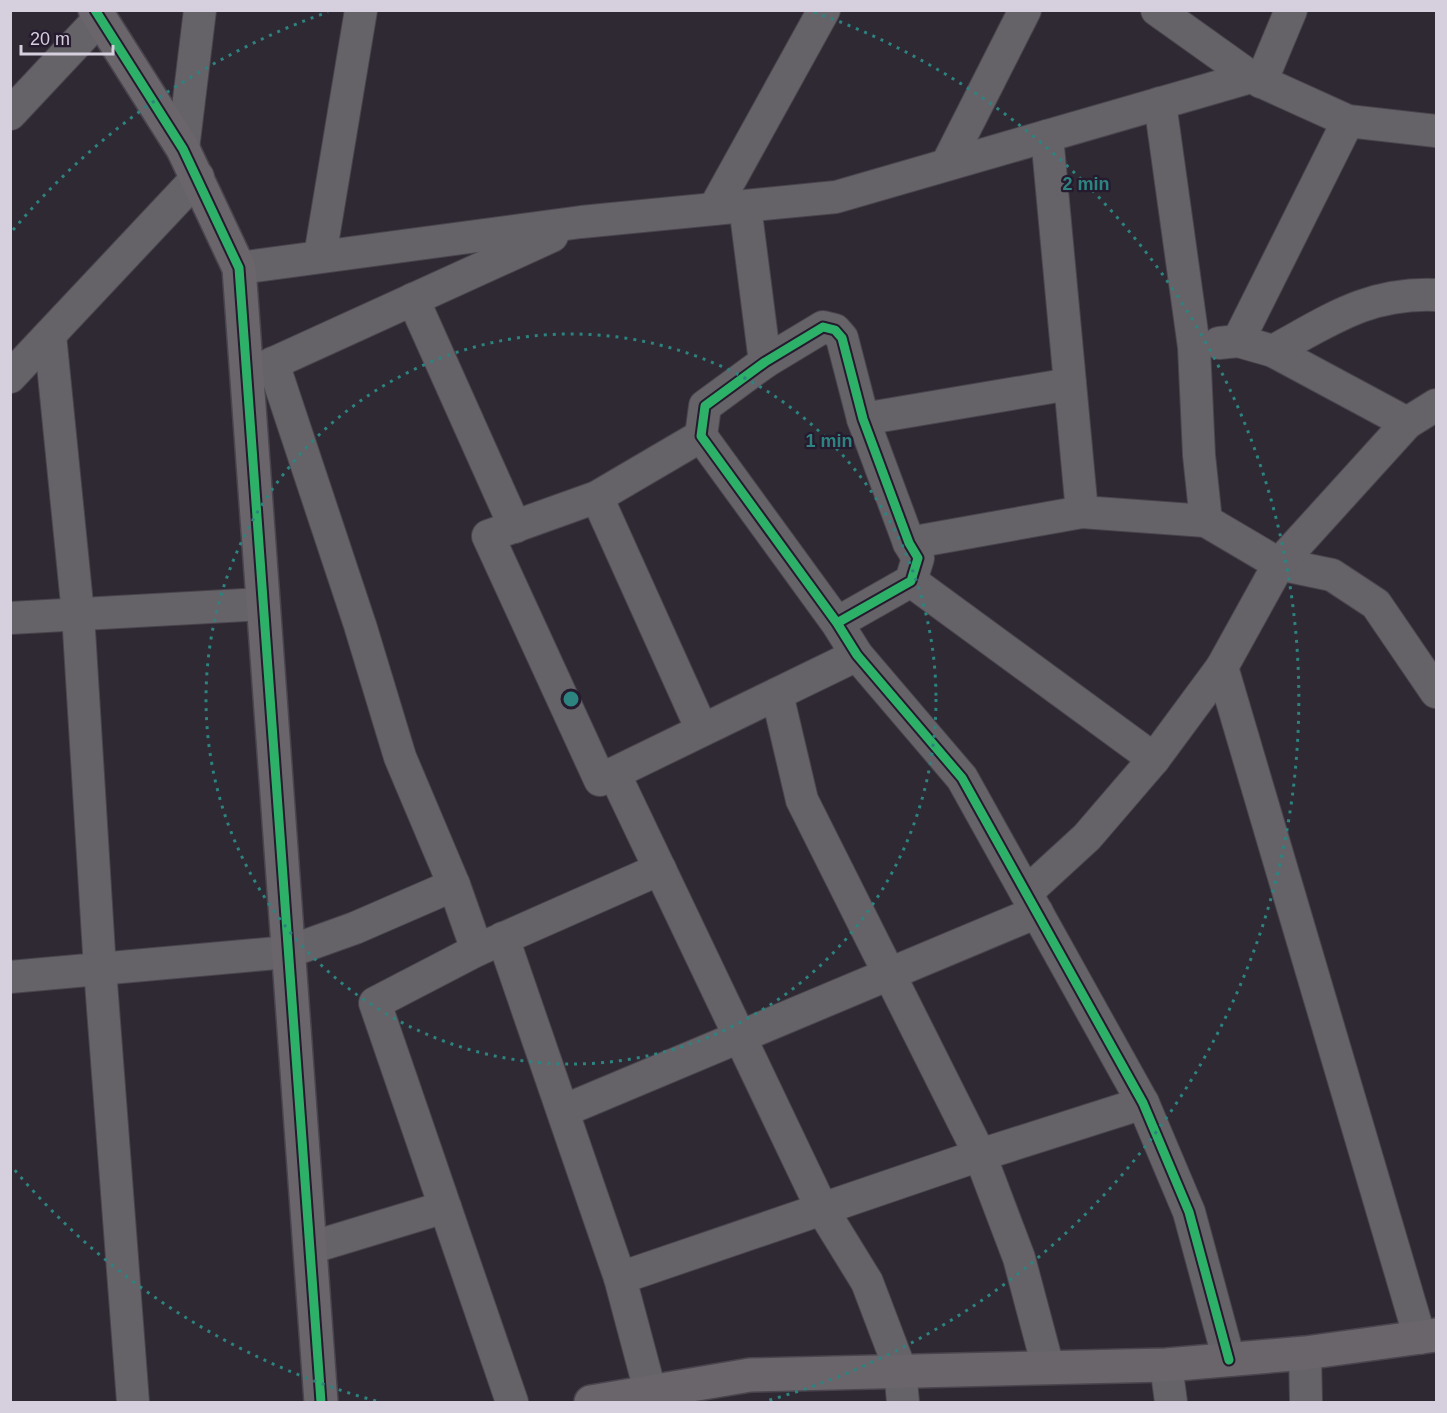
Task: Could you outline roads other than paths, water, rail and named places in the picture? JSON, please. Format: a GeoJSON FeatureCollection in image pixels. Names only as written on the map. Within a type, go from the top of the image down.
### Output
{"type":"FeatureCollection","features":[{"type":"Feature","properties":{"kind":"street"},"geometry":{"type":"LineString","coordinates":[[183,149],[200,10]]}},
{"type":"Feature","properties":{"kind":"street"},"geometry":{"type":"LineString","coordinates":[[320,256],[361,10]]}},
{"type":"Feature","properties":{"kind":"street"},"geometry":{"type":"LineString","coordinates":[[714,209],[824,10]]}},
{"type":"Feature","properties":{"kind":"street"},"geometry":{"type":"LineString","coordinates":[[947,164],[1025,10]]}},
{"type":"Feature","properties":{"kind":"street"},"geometry":{"type":"LineString","coordinates":[[1157,10],[1256,80],[1348,121],[1437,131]]}},
{"type":"Feature","properties":{"kind":"street"},"geometry":{"type":"LineString","coordinates":[[239,268],[581,222],[836,197],[1160,103],[1256,80],[1291,10]]}},
{"type":"Feature","properties":{"kind":"street"},"geometry":{"type":"LineString","coordinates":[[10,114],[98,14],[183,149],[198,177],[239,268],[260,369],[360,625],[400,757],[454,885],[490,944],[563,1111],[620,1278],[652,1396]]}},
{"type":"Feature","properties":{"kind":"street"},"geometry":{"type":"LineString","coordinates":[[1160,103],[1194,347],[1199,455],[1206,521]]}},
{"type":"Feature","properties":{"kind":"street"},"geometry":{"type":"LineString","coordinates":[[1238,341],[1348,121]]}},
{"type":"Feature","properties":{"kind":"street"},"geometry":{"type":"LineString","coordinates":[[1047,136],[1082,512]]}},
{"type":"Feature","properties":{"kind":"street"},"geometry":{"type":"LineString","coordinates":[[10,377],[198,177]]}},
{"type":"Feature","properties":{"kind":"street"},"geometry":{"type":"LineString","coordinates":[[745,206],[765,362]]}},
{"type":"Feature","properties":{"kind":"street"},"geometry":{"type":"LineString","coordinates":[[260,369],[581,222]]}},
{"type":"Feature","properties":{"kind":"street"},"geometry":{"type":"LineString","coordinates":[[1273,351],[1336,316],[1371,301],[1419,294],[1437,295]]}},
{"type":"Feature","properties":{"kind":"street"},"geometry":{"type":"LineString","coordinates":[[412,299],[514,526]]}},
{"type":"Feature","properties":{"kind":"street"},"geometry":{"type":"LineString","coordinates":[[837,623],[911,581],[918,558],[909,543],[862,419],[842,338],[835,330],[823,327],[765,362],[705,406],[701,436],[837,623],[857,656],[962,778],[1143,1103],[1189,1212],[1229,1360]]}},
{"type":"Feature","properties":{"kind":"street"},"geometry":{"type":"LineString","coordinates":[[50,335],[78,614],[100,969],[133,1402]]}},
{"type":"Feature","properties":{"kind":"street"},"geometry":{"type":"LineString","coordinates":[[1194,347],[1238,341],[1273,351],[1407,423]]}},
{"type":"Feature","properties":{"kind":"street"},"geometry":{"type":"LineString","coordinates":[[260,369],[263,604],[321,1402]]}},
{"type":"Feature","properties":{"kind":"street"},"geometry":{"type":"LineString","coordinates":[[862,419],[1070,384]]}},
{"type":"Feature","properties":{"kind":"street"},"geometry":{"type":"LineString","coordinates":[[563,1111],[889,974],[1032,902],[1154,759],[1222,667],[1279,564],[1407,423],[1437,405]]}},
{"type":"Feature","properties":{"kind":"street"},"geometry":{"type":"LineString","coordinates":[[701,436],[597,497],[488,536],[600,780],[857,656]]}},
{"type":"Feature","properties":{"kind":"street"},"geometry":{"type":"LineString","coordinates":[[597,497],[702,730]]}},
{"type":"Feature","properties":{"kind":"street"},"geometry":{"type":"LineString","coordinates":[[909,543],[1082,512],[1206,521],[1279,564],[1332,575],[1376,604],[1437,692]]}},
{"type":"Feature","properties":{"kind":"street"},"geometry":{"type":"LineString","coordinates":[[911,581],[1154,759]]}},
{"type":"Feature","properties":{"kind":"street"},"geometry":{"type":"LineString","coordinates":[[10,618],[263,604]]}},
{"type":"Feature","properties":{"kind":"street"},"geometry":{"type":"LineString","coordinates":[[591,1402],[652,1396],[750,1375],[900,1369],[1166,1365],[1305,1353],[1428,1336],[1222,667]]}},
{"type":"Feature","properties":{"kind":"street"},"geometry":{"type":"LineString","coordinates":[[777,694],[802,800],[980,1155],[1019,1258],[1048,1367]]}},
{"type":"Feature","properties":{"kind":"street"},"geometry":{"type":"LineString","coordinates":[[614,773],[822,1209],[867,1282],[900,1369],[903,1402]]}},
{"type":"Feature","properties":{"kind":"street"},"geometry":{"type":"LineString","coordinates":[[512,1402],[375,1003],[490,944],[660,869]]}},
{"type":"Feature","properties":{"kind":"street"},"geometry":{"type":"LineString","coordinates":[[10,977],[288,952],[355,928],[454,885]]}},
{"type":"Feature","properties":{"kind":"street"},"geometry":{"type":"LineString","coordinates":[[620,1278],[980,1155],[1143,1103]]}},
{"type":"Feature","properties":{"kind":"street"},"geometry":{"type":"LineString","coordinates":[[309,1248],[445,1207]]}},
{"type":"Feature","properties":{"kind":"street"},"geometry":{"type":"LineString","coordinates":[[1305,1353],[1306,1402]]}},
{"type":"Feature","properties":{"kind":"street"},"geometry":{"type":"LineString","coordinates":[[1166,1365],[1171,1402]]}}]}
